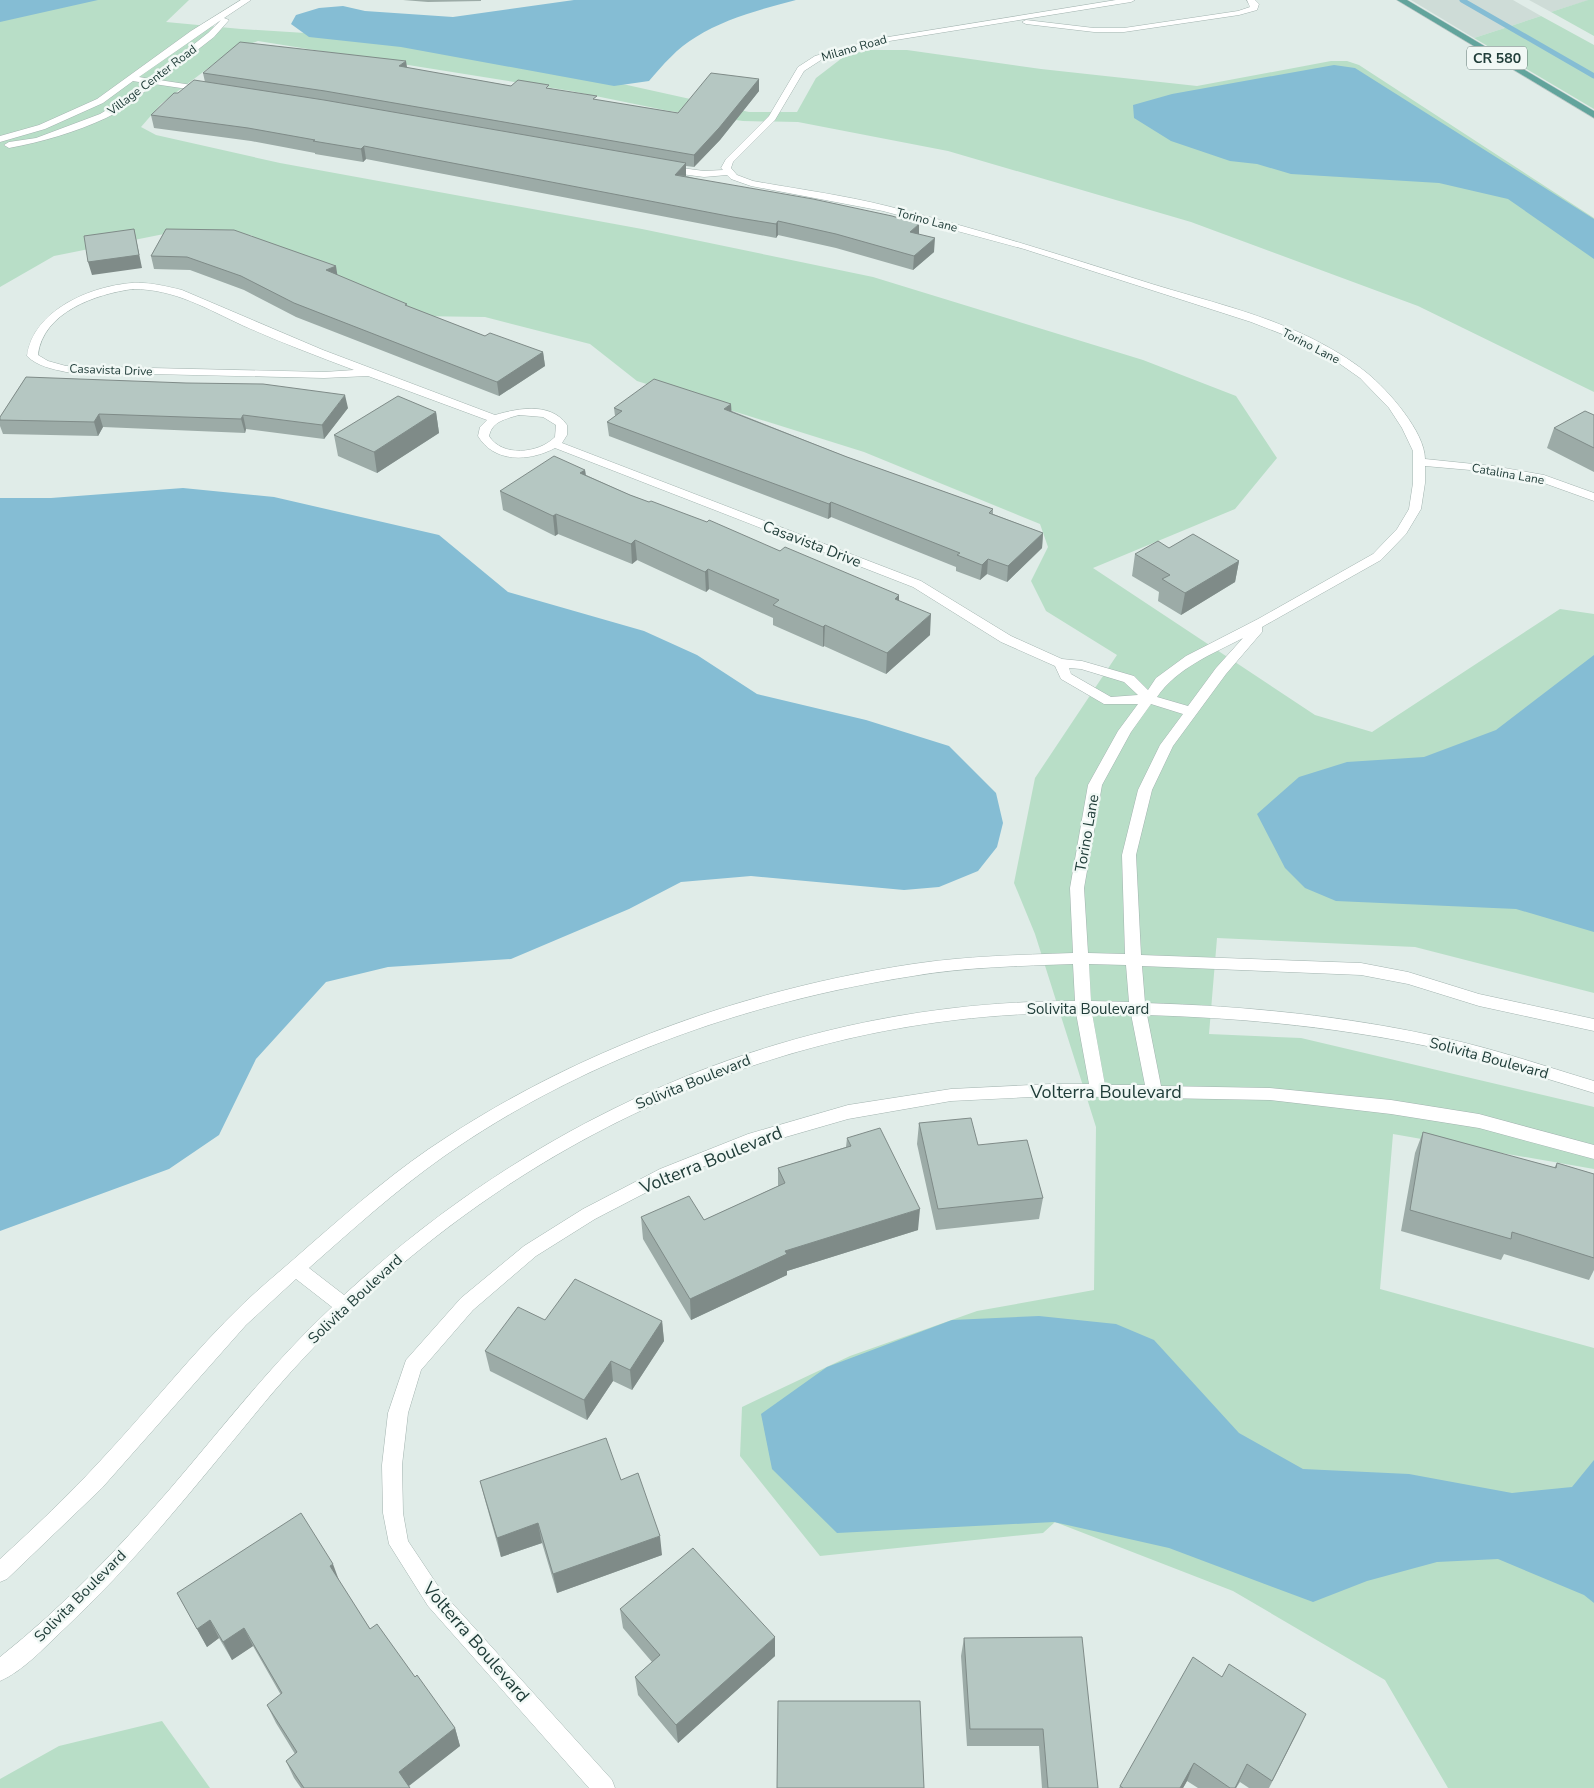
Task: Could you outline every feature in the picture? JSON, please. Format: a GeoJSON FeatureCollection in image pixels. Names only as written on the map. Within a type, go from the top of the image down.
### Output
{"type":"FeatureCollection","features":[{"type":"Feature","properties":{"kind":"main road","name":"CR 580"},"geometry":{"type":"LineString","coordinates":[[1401,0],[1594,115]]}},
{"type":"Feature","properties":{"kind":"street","name":"Village Center Road"},"geometry":{"type":"LineString","coordinates":[[0,139],[66,118],[100,101],[194,33],[234,10],[247,0]]}},
{"type":"Feature","properties":{"kind":"street","name":"Milano Road"},"geometry":{"type":"LineString","coordinates":[[729,172],[726,168],[729,160],[772,118],[800,69],[818,58],[876,40],[1131,0]]}},
{"type":"Feature","properties":{"kind":"street","name":"Milano Road"},"geometry":{"type":"LineString","coordinates":[[1010,19],[1094,30],[1136,29],[1239,13],[1254,8],[1255,4],[1251,0]]}},
{"type":"Feature","properties":{"kind":"street","name":"Village Center Road"},"geometry":{"type":"LineString","coordinates":[[0,146],[38,140],[104,116],[126,102],[211,35],[234,10]]}},
{"type":"Feature","properties":{"kind":"street"},"geometry":{"type":"LineString","coordinates":[[131,78],[211,90]]}},
{"type":"Feature","properties":{"kind":"street"},"geometry":{"type":"LineString","coordinates":[[655,166],[704,174],[729,172]]}},
{"type":"Feature","properties":{"kind":"street","name":"Torino Lane"},"geometry":{"type":"LineString","coordinates":[[729,172],[734,177],[751,183],[884,208],[1027,247],[1255,320],[1304,340],[1337,357],[1364,376],[1393,406],[1408,428],[1419,451],[1419,483],[1415,509],[1402,531],[1377,557],[1263,622],[1191,659],[1161,681],[1125,731],[1095,786],[1077,888],[1083,1008],[1098,1091]]}},
{"type":"Feature","properties":{"kind":"street","name":"Casavista Drive"},"geometry":{"type":"LineString","coordinates":[[366,373],[324,375],[66,369],[44,363],[32,356],[35,339],[49,320],[72,304],[97,294],[147,285],[191,295],[248,324],[366,373],[495,419]]}},
{"type":"Feature","properties":{"kind":"street"},"geometry":{"type":"LineString","coordinates":[[531,412],[554,418],[560,424],[562,430],[560,438],[554,444],[533,453],[513,454],[496,450],[487,445],[483,439],[483,432],[487,425],[495,419],[506,414],[531,412]]}},
{"type":"Feature","properties":{"kind":"street","name":"Casavista Drive"},"geometry":{"type":"LineString","coordinates":[[554,444],[917,584],[1006,639],[1060,663],[1082,665],[1129,679],[1149,699]]}},
{"type":"Feature","properties":{"kind":"street","name":"Catalina Lane"},"geometry":{"type":"LineString","coordinates":[[1419,462],[1493,469],[1536,477],[1594,497]]}},
{"type":"Feature","properties":{"kind":"street","name":"Torino Lane"},"geometry":{"type":"LineString","coordinates":[[1154,1091],[1138,1008],[1129,855],[1144,790],[1167,745],[1221,671],[1263,622]]}},
{"type":"Feature","properties":{"kind":"street","name":"Casavista Drive"},"geometry":{"type":"LineString","coordinates":[[1060,663],[1066,676],[1109,701],[1149,699]]}},
{"type":"Feature","properties":{"kind":"street"},"geometry":{"type":"LineString","coordinates":[[1149,699],[1192,712]]}},
{"type":"Feature","properties":{"kind":"street"},"geometry":{"type":"LineString","coordinates":[[0,1572],[60,1517],[248,1311],[377,1198],[453,1141],[540,1089],[571,1073],[653,1037],[766,1000],[827,984],[889,973],[1046,958],[1361,969],[1408,978],[1479,1000],[1594,1026]]}},
{"type":"Feature","properties":{"kind":"street","name":"Solivita Boulevard"},"geometry":{"type":"LineString","coordinates":[[0,1670],[54,1624],[94,1585],[176,1496],[281,1370],[387,1266],[459,1210],[525,1165],[608,1117],[675,1087],[757,1056],[884,1024],[967,1014],[1053,1007],[1138,1008],[1316,1022],[1405,1036],[1471,1050],[1594,1087]]}},
{"type":"Feature","properties":{"kind":"street","name":"Volterra Boulevard"},"geometry":{"type":"LineString","coordinates":[[604,1788],[434,1599],[399,1544],[393,1513],[392,1465],[398,1413],[413,1366],[466,1304],[530,1251],[589,1214],[666,1174],[754,1138],[848,1112],[951,1095],[1051,1090],[1270,1094],[1391,1107],[1479,1121],[1594,1152]]}},
{"type":"Feature","properties":{"kind":"street"},"geometry":{"type":"LineString","coordinates":[[296,1268],[345,1307]]}},
{"type":"Feature","properties":{"kind":"shaded area"},"geometry":{"type":"Polygon","coordinates":[[[1411,0],[1513,0],[1541,16],[1474,38],[1411,0]]]}},
{"type":"Feature","properties":{"kind":"shaded area"},"geometry":{"type":"Polygon","coordinates":[[[1529,0],[1589,0],[1551,12],[1529,0]]]}},
{"type":"Feature","properties":{"kind":"green space"},"geometry":{"type":"Polygon","coordinates":[[[0,0],[189,0],[166,22],[384,38],[476,59],[627,85],[749,112],[797,112],[816,78],[846,55],[870,50],[907,50],[1041,69],[1197,86],[1331,61],[1347,61],[1359,65],[1594,218],[1594,392],[1418,306],[1191,222],[948,151],[798,122],[743,121],[669,111],[571,91],[258,41],[232,50],[161,104],[141,127],[156,135],[280,163],[642,229],[873,277],[1143,360],[1236,396],[1277,458],[1235,509],[1093,568],[1315,715],[1372,732],[1560,609],[1594,614],[1594,993],[1415,947],[1217,938],[1209,1034],[1301,1038],[1594,1107],[1594,1169],[1393,1134],[1380,1289],[1594,1348],[1594,1788],[1448,1788],[1385,1680],[1233,1591],[1055,1522],[1043,1533],[820,1556],[740,1456],[742,1407],[850,1356],[977,1311],[1094,1290],[1096,1127],[1035,934],[1014,883],[1035,778],[1117,655],[1046,611],[1031,581],[1048,547],[1040,524],[864,452],[637,381],[590,344],[485,317],[345,315],[251,235],[169,233],[54,256],[0,287],[0,0]]]}},
{"type":"Feature","properties":{"kind":"green space"},"geometry":{"type":"Polygon","coordinates":[[[1588,0],[1594,0],[1594,36],[1551,12],[1588,0]]]}},
{"type":"Feature","properties":{"kind":"green space"},"geometry":{"type":"Polygon","coordinates":[[[1541,16],[1594,45],[1594,109],[1474,38],[1541,16]]]}},
{"type":"Feature","properties":{"kind":"green space"},"geometry":{"type":"Polygon","coordinates":[[[162,1721],[210,1788],[0,1788],[0,1779],[59,1746],[162,1721]]]}},
{"type":"Feature","properties":{"kind":"water"},"geometry":{"type":"Polygon","coordinates":[[[0,0],[98,0],[0,22],[0,0]]]}},
{"type":"Feature","properties":{"kind":"water"},"geometry":{"type":"Polygon","coordinates":[[[574,0],[796,0],[719,24],[683,46],[649,81],[614,86],[401,47],[309,37],[291,24],[296,15],[319,8],[343,6],[365,11],[453,17],[574,0]]]}},
{"type":"Feature","properties":{"kind":"water"},"geometry":{"type":"Polygon","coordinates":[[[1334,65],[1355,68],[1594,219],[1594,259],[1508,199],[1439,183],[1291,174],[1257,164],[1230,161],[1171,141],[1134,118],[1133,105],[1172,94],[1334,65]]]}},
{"type":"Feature","properties":{"kind":"water"},"geometry":{"type":"Polygon","coordinates":[[[183,488],[274,497],[439,535],[508,592],[644,631],[697,655],[757,694],[866,720],[949,746],[996,793],[1003,823],[997,847],[978,871],[939,887],[904,890],[751,876],[681,882],[629,909],[511,959],[388,967],[326,982],[256,1059],[219,1135],[169,1169],[0,1231],[0,498],[51,498],[183,488]]]}},
{"type":"Feature","properties":{"kind":"water"},"geometry":{"type":"Polygon","coordinates":[[[1594,655],[1594,932],[1516,909],[1336,901],[1305,888],[1285,868],[1257,814],[1299,777],[1347,762],[1424,757],[1496,730],[1594,655]]]}},
{"type":"Feature","properties":{"kind":"water"},"geometry":{"type":"Polygon","coordinates":[[[1039,1316],[1116,1324],[1154,1340],[1239,1433],[1303,1469],[1409,1474],[1512,1493],[1572,1487],[1594,1460],[1594,1603],[1584,1595],[1498,1559],[1437,1562],[1367,1581],[1313,1602],[1169,1548],[1054,1522],[837,1533],[772,1469],[761,1414],[827,1367],[952,1320],[1039,1316]]]}},
{"type":"Feature","properties":{"kind":"building"},"geometry":{"type":"Polygon","coordinates":[[[240,42],[406,61],[399,66],[511,86],[518,80],[549,85],[546,88],[597,96],[593,99],[678,113],[711,73],[759,79],[694,155],[325,91],[203,73],[240,42]]]}},
{"type":"Feature","properties":{"kind":"building"},"geometry":{"type":"Polygon","coordinates":[[[194,80],[324,100],[686,163],[675,175],[813,199],[892,216],[919,224],[910,232],[935,238],[914,256],[836,234],[778,221],[776,224],[733,217],[364,146],[361,149],[248,128],[151,115],[174,93],[178,93],[194,80]]]}},
{"type":"Feature","properties":{"kind":"building"},"geometry":{"type":"Polygon","coordinates":[[[134,229],[139,255],[88,262],[84,236],[134,229]]]}},
{"type":"Feature","properties":{"kind":"building"},"geometry":{"type":"Polygon","coordinates":[[[166,229],[234,230],[336,266],[326,270],[407,304],[405,305],[485,336],[490,333],[543,352],[497,382],[294,303],[241,276],[187,257],[151,256],[166,229]]]}},
{"type":"Feature","properties":{"kind":"building"},"geometry":{"type":"Polygon","coordinates":[[[26,377],[263,384],[345,395],[322,425],[243,415],[241,419],[99,414],[94,422],[0,420],[0,417],[26,377]]]}},
{"type":"Feature","properties":{"kind":"building"},"geometry":{"type":"Polygon","coordinates":[[[654,379],[731,404],[724,409],[847,457],[993,509],[989,513],[1043,533],[1008,566],[988,559],[982,565],[957,555],[960,553],[831,502],[829,504],[607,422],[622,411],[614,408],[654,379]]]}},
{"type":"Feature","properties":{"kind":"building"},"geometry":{"type":"Polygon","coordinates":[[[398,396],[436,412],[374,452],[334,435],[398,396]]]}},
{"type":"Feature","properties":{"kind":"building"},"geometry":{"type":"Polygon","coordinates":[[[1585,411],[1594,415],[1594,448],[1554,428],[1585,411]]]}},
{"type":"Feature","properties":{"kind":"building"},"geometry":{"type":"Polygon","coordinates":[[[554,456],[585,470],[580,473],[630,495],[707,522],[709,520],[780,551],[785,547],[899,595],[895,599],[931,614],[887,653],[825,625],[823,627],[773,605],[779,600],[708,569],[705,572],[635,540],[631,544],[556,514],[553,516],[500,491],[554,456]]]}},
{"type":"Feature","properties":{"kind":"building"},"geometry":{"type":"Polygon","coordinates":[[[1193,534],[1239,561],[1185,593],[1162,579],[1170,575],[1135,554],[1158,541],[1169,548],[1193,534]]]}},
{"type":"Feature","properties":{"kind":"building"},"geometry":{"type":"Polygon","coordinates":[[[971,1118],[978,1145],[1027,1140],[1043,1198],[938,1209],[919,1123],[971,1118]]]}},
{"type":"Feature","properties":{"kind":"building"},"geometry":{"type":"Polygon","coordinates":[[[880,1128],[920,1209],[785,1251],[787,1254],[690,1299],[641,1217],[689,1196],[704,1220],[785,1183],[778,1168],[851,1146],[847,1138],[880,1128]]]}},
{"type":"Feature","properties":{"kind":"building"},"geometry":{"type":"Polygon","coordinates":[[[1423,1132],[1556,1168],[1557,1163],[1594,1174],[1594,1258],[1512,1232],[1511,1239],[1410,1210],[1423,1132]]]}},
{"type":"Feature","properties":{"kind":"building"},"geometry":{"type":"Polygon","coordinates":[[[575,1279],[662,1321],[630,1370],[611,1361],[584,1400],[485,1351],[518,1307],[545,1320],[575,1279]]]}},
{"type":"Feature","properties":{"kind":"building"},"geometry":{"type":"Polygon","coordinates":[[[606,1438],[621,1480],[638,1473],[660,1536],[553,1574],[538,1523],[497,1538],[480,1481],[606,1438]]]}},
{"type":"Feature","properties":{"kind":"building"},"geometry":{"type":"Polygon","coordinates":[[[301,1513],[333,1564],[330,1566],[370,1629],[377,1624],[455,1728],[399,1772],[410,1788],[304,1788],[286,1761],[297,1752],[267,1705],[282,1693],[244,1628],[223,1642],[210,1620],[197,1629],[177,1593],[301,1513]]]}},
{"type":"Feature","properties":{"kind":"building"},"geometry":{"type":"Polygon","coordinates":[[[693,1548],[775,1637],[676,1725],[635,1677],[660,1655],[620,1609],[693,1548]]]}},
{"type":"Feature","properties":{"kind":"building"},"geometry":{"type":"Polygon","coordinates":[[[1082,1637],[1098,1788],[1048,1788],[1043,1729],[970,1729],[964,1638],[1082,1637]]]}},
{"type":"Feature","properties":{"kind":"building"},"geometry":{"type":"Polygon","coordinates":[[[1193,1657],[1222,1677],[1229,1664],[1306,1714],[1272,1781],[1247,1764],[1235,1788],[1230,1788],[1194,1763],[1180,1788],[1123,1788],[1120,1786],[1193,1657]]]}},
{"type":"Feature","properties":{"kind":"building"},"geometry":{"type":"Polygon","coordinates":[[[778,1701],[920,1701],[924,1788],[777,1788],[778,1701]]]}},
{"type":"Feature","properties":{"kind":"waterway"},"geometry":{"type":"LineString","coordinates":[[1462,0],[1594,76]]}}]}
